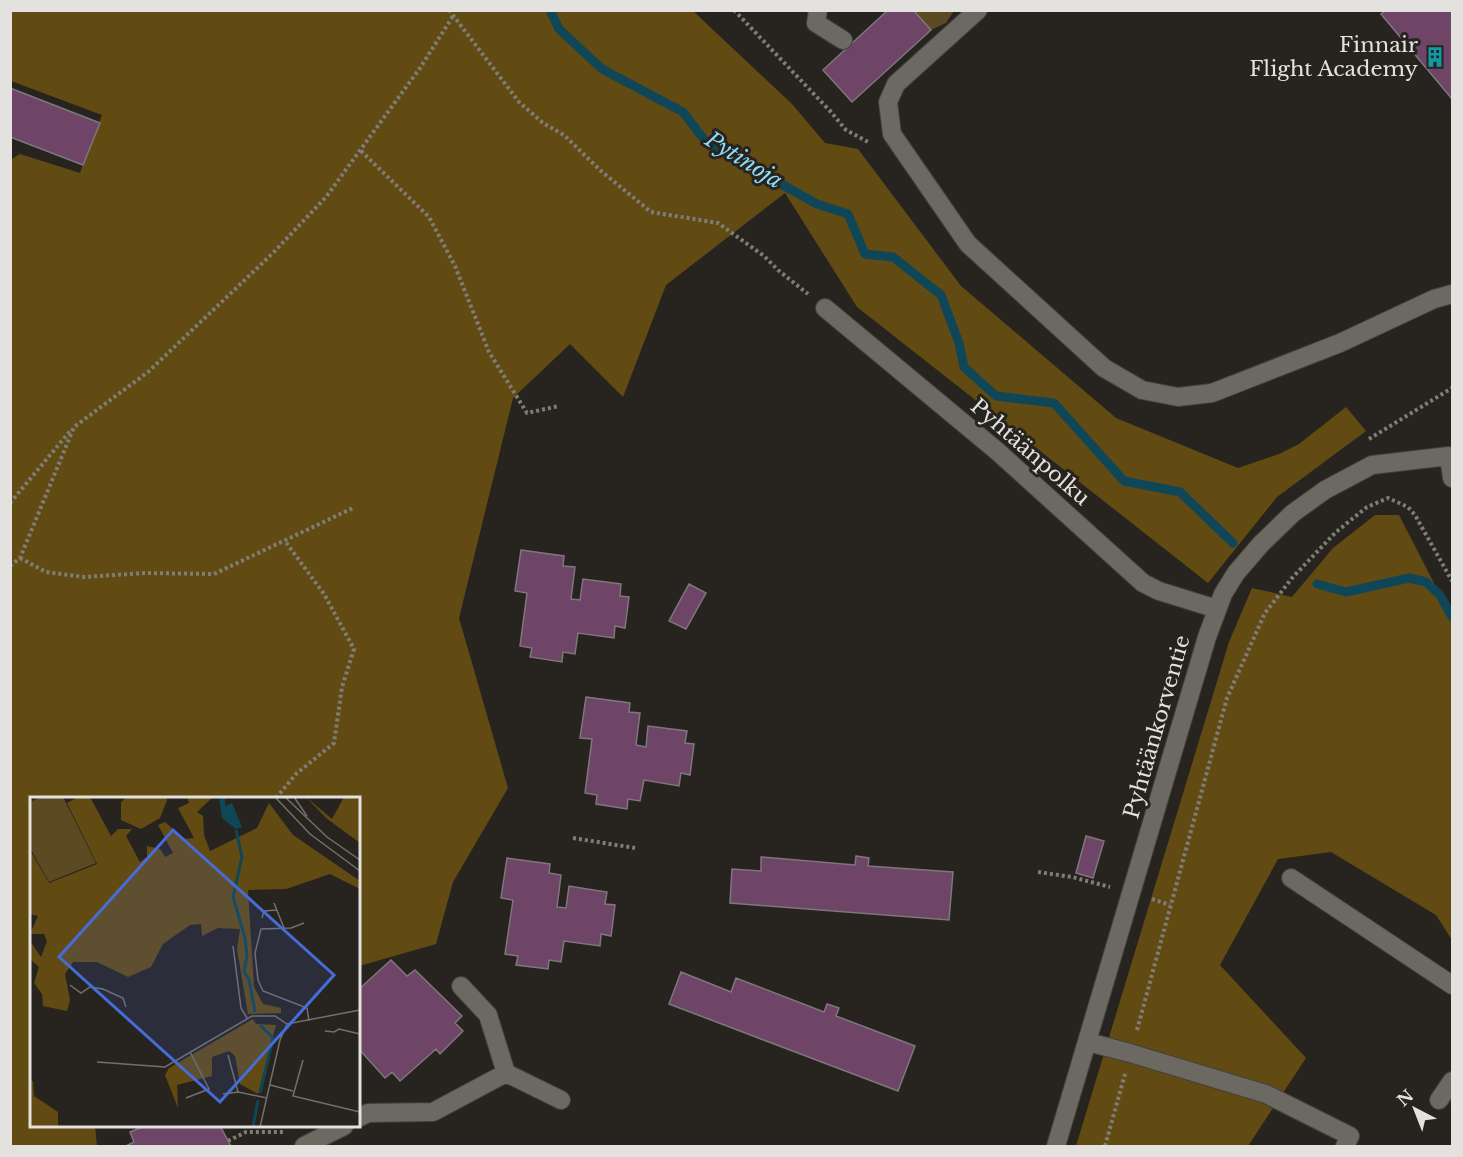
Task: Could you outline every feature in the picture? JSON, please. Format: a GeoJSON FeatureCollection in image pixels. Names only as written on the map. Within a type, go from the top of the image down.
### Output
{"type":"FeatureCollection","features":[{"type":"Feature","properties":{"kind":"street"},"geometry":{"type":"LineString","coordinates":[[818,10],[816,23],[843,40]]}},
{"type":"Feature","properties":{"kind":"street"},"geometry":{"type":"LineString","coordinates":[[978,10],[896,84],[888,102],[892,134],[968,244],[1104,368],[1142,390],[1178,397],[1212,393],[1340,343],[1434,299],[1452,294]]}},
{"type":"Feature","properties":{"kind":"street","name":"Pyhtäänpolku"},"geometry":{"type":"LineString","coordinates":[[825,308],[997,451],[1143,583],[1159,591],[1217,609]]}},
{"type":"Feature","properties":{"kind":"street"},"geometry":{"type":"LineString","coordinates":[[1451,453],[1452,478]]}},
{"type":"Feature","properties":{"kind":"street","name":"Pyhtäänkorventie"},"geometry":{"type":"LineString","coordinates":[[1056,1146],[1207,638],[1223,594],[1236,573],[1261,544],[1293,513],[1325,490],[1372,465],[1451,453]]}},
{"type":"Feature","properties":{"kind":"street"},"geometry":{"type":"LineString","coordinates":[[1291,878],[1452,985]]}},
{"type":"Feature","properties":{"kind":"street"},"geometry":{"type":"LineString","coordinates":[[462,986],[488,1015],[506,1073],[561,1100]]}},
{"type":"Feature","properties":{"kind":"street"},"geometry":{"type":"LineString","coordinates":[[1088,1042],[1266,1094],[1350,1136],[1345,1146]]}},
{"type":"Feature","properties":{"kind":"street"},"geometry":{"type":"LineString","coordinates":[[360,1117],[368,1113],[433,1112],[506,1073]]}},
{"type":"Feature","properties":{"kind":"street"},"geometry":{"type":"LineString","coordinates":[[1439,1100],[1452,1082]]}},
{"type":"Feature","properties":{"kind":"street"},"geometry":{"type":"LineString","coordinates":[[304,1146],[340,1127]]}},
{"type":"Feature","properties":{"kind":"path"},"geometry":{"type":"LineString","coordinates":[[449,10],[519,102],[543,123],[564,135],[601,171],[651,212],[718,223],[764,256],[825,308]]}},
{"type":"Feature","properties":{"kind":"path"},"geometry":{"type":"LineString","coordinates":[[734,10],[846,130],[876,145],[900,147]]}},
{"type":"Feature","properties":{"kind":"path"},"geometry":{"type":"LineString","coordinates":[[10,503],[74,427],[148,372],[272,254],[326,197],[420,69],[453,16]]}},
{"type":"Feature","properties":{"kind":"path"},"geometry":{"type":"LineString","coordinates":[[361,151],[429,216],[455,266],[489,352],[526,413],[559,405]]}},
{"type":"Feature","properties":{"kind":"path"},"geometry":{"type":"LineString","coordinates":[[1365,442],[1452,388]]}},
{"type":"Feature","properties":{"kind":"path"},"geometry":{"type":"LineString","coordinates":[[10,566],[20,558],[74,427]]}},
{"type":"Feature","properties":{"kind":"path"},"geometry":{"type":"LineString","coordinates":[[1105,1146],[1227,698],[1265,613],[1292,578],[1336,532],[1358,513],[1388,498],[1408,507],[1415,515],[1452,581]]}},
{"type":"Feature","properties":{"kind":"path"},"geometry":{"type":"LineString","coordinates":[[20,558],[46,572],[84,577],[145,573],[214,574],[355,507]]}},
{"type":"Feature","properties":{"kind":"path"},"geometry":{"type":"LineString","coordinates":[[277,797],[296,774],[334,743],[342,687],[354,649],[324,594],[285,541]]}},
{"type":"Feature","properties":{"kind":"path"},"geometry":{"type":"LineString","coordinates":[[573,838],[635,848]]}},
{"type":"Feature","properties":{"kind":"path"},"geometry":{"type":"LineString","coordinates":[[1038,872],[1071,877],[1170,905]]}},
{"type":"Feature","properties":{"kind":"path"},"geometry":{"type":"LineString","coordinates":[[228,1141],[246,1132],[287,1132]]}},
{"type":"Feature","properties":{"kind":"shaded area"},"geometry":{"type":"Polygon","coordinates":[[[11,11],[693,11],[792,104],[825,143],[858,149],[961,286],[1116,418],[1238,468],[1279,454],[1299,444],[1346,407],[1366,431],[1277,497],[1208,583],[857,307],[785,193],[666,285],[623,397],[570,344],[513,398],[459,618],[508,788],[453,882],[436,944],[360,966],[360,797],[30,797],[30,1127],[95,1127],[97,1146],[11,1146],[10,160],[20,154],[80,173],[102,115],[11,81],[11,11]]]}},
{"type":"Feature","properties":{"kind":"shaded area"},"geometry":{"type":"Polygon","coordinates":[[[913,11],[954,11],[946,23],[931,30],[913,11]]]}},
{"type":"Feature","properties":{"kind":"shaded area"},"geometry":{"type":"Polygon","coordinates":[[[1375,515],[1399,515],[1452,618],[1452,940],[1436,915],[1331,852],[1278,859],[1220,965],[1306,1058],[1248,1146],[1076,1146],[1229,642],[1252,588],[1292,597],[1333,548],[1375,515]]]}},
{"type":"Feature","properties":{"kind":"building"},"geometry":{"type":"Polygon","coordinates":[[[888,10],[913,10],[931,30],[852,102],[823,70],[888,10]]]}},
{"type":"Feature","properties":{"kind":"building","name":"Finnair Flight Academy"},"geometry":{"type":"Polygon","coordinates":[[[1386,10],[1452,10],[1452,99],[1381,14],[1386,10]]]}},
{"type":"Feature","properties":{"kind":"building"},"geometry":{"type":"Polygon","coordinates":[[[10,88],[100,123],[83,165],[10,137],[10,88]]]}},
{"type":"Feature","properties":{"kind":"building"},"geometry":{"type":"Polygon","coordinates":[[[521,550],[564,556],[563,566],[575,567],[571,599],[580,600],[583,579],[621,584],[620,596],[629,597],[625,628],[615,626],[614,638],[578,633],[575,654],[563,652],[562,662],[530,657],[532,648],[520,646],[527,593],[515,591],[521,550]]]}},
{"type":"Feature","properties":{"kind":"building"},"geometry":{"type":"Polygon","coordinates":[[[689,584],[706,593],[686,629],[669,621],[689,584]]]}},
{"type":"Feature","properties":{"kind":"building"},"geometry":{"type":"Polygon","coordinates":[[[586,697],[630,703],[629,712],[640,713],[636,745],[646,747],[648,726],[687,731],[685,743],[694,744],[690,775],[681,773],[679,786],[644,780],[640,801],[628,799],[627,809],[596,804],[597,795],[585,793],[592,739],[580,738],[586,697]]]}},
{"type":"Feature","properties":{"kind":"building"},"geometry":{"type":"Polygon","coordinates":[[[1086,836],[1104,841],[1093,878],[1076,873],[1086,836]]]}},
{"type":"Feature","properties":{"kind":"building"},"geometry":{"type":"Polygon","coordinates":[[[856,856],[869,858],[868,866],[953,872],[949,920],[730,903],[732,869],[761,871],[761,857],[855,865],[856,856]]]}},
{"type":"Feature","properties":{"kind":"building"},"geometry":{"type":"Polygon","coordinates":[[[507,858],[550,864],[549,873],[561,875],[557,907],[566,908],[569,886],[607,892],[605,904],[615,905],[611,936],[601,934],[600,946],[564,941],[561,962],[549,960],[548,969],[516,965],[518,956],[505,954],[513,900],[501,898],[507,858]]]}},
{"type":"Feature","properties":{"kind":"building"},"geometry":{"type":"Polygon","coordinates":[[[391,960],[407,976],[415,970],[462,1016],[455,1023],[463,1031],[440,1054],[436,1049],[400,1081],[392,1072],[385,1078],[360,1050],[360,988],[391,960]]]}},
{"type":"Feature","properties":{"kind":"building"},"geometry":{"type":"Polygon","coordinates":[[[681,972],[731,992],[736,978],[824,1012],[827,1004],[839,1008],[836,1016],[915,1046],[898,1091],[669,1004],[681,972]]]}},
{"type":"Feature","properties":{"kind":"building"},"geometry":{"type":"Polygon","coordinates":[[[142,1127],[221,1127],[231,1146],[126,1146],[134,1142],[130,1132],[142,1127]]]}},
{"type":"Feature","properties":{"kind":"waterway","name":"Pytinoja"},"geometry":{"type":"LineString","coordinates":[[550,10],[559,29],[602,69],[683,112],[706,142],[817,204],[848,214],[865,254],[893,257],[941,295],[959,343],[964,367],[996,396],[1054,403],[1124,481],[1180,492],[1233,543]]}},
{"type":"Feature","properties":{"kind":"waterway"},"geometry":{"type":"LineString","coordinates":[[1317,584],[1346,592],[1409,578],[1426,582],[1440,595],[1452,617]]}},
{"type":"Feature","properties":{"kind":"place","name":"Finnair Flight Academy"},"geometry":{"type":"Point","coordinates":[1435,57]}}]}
